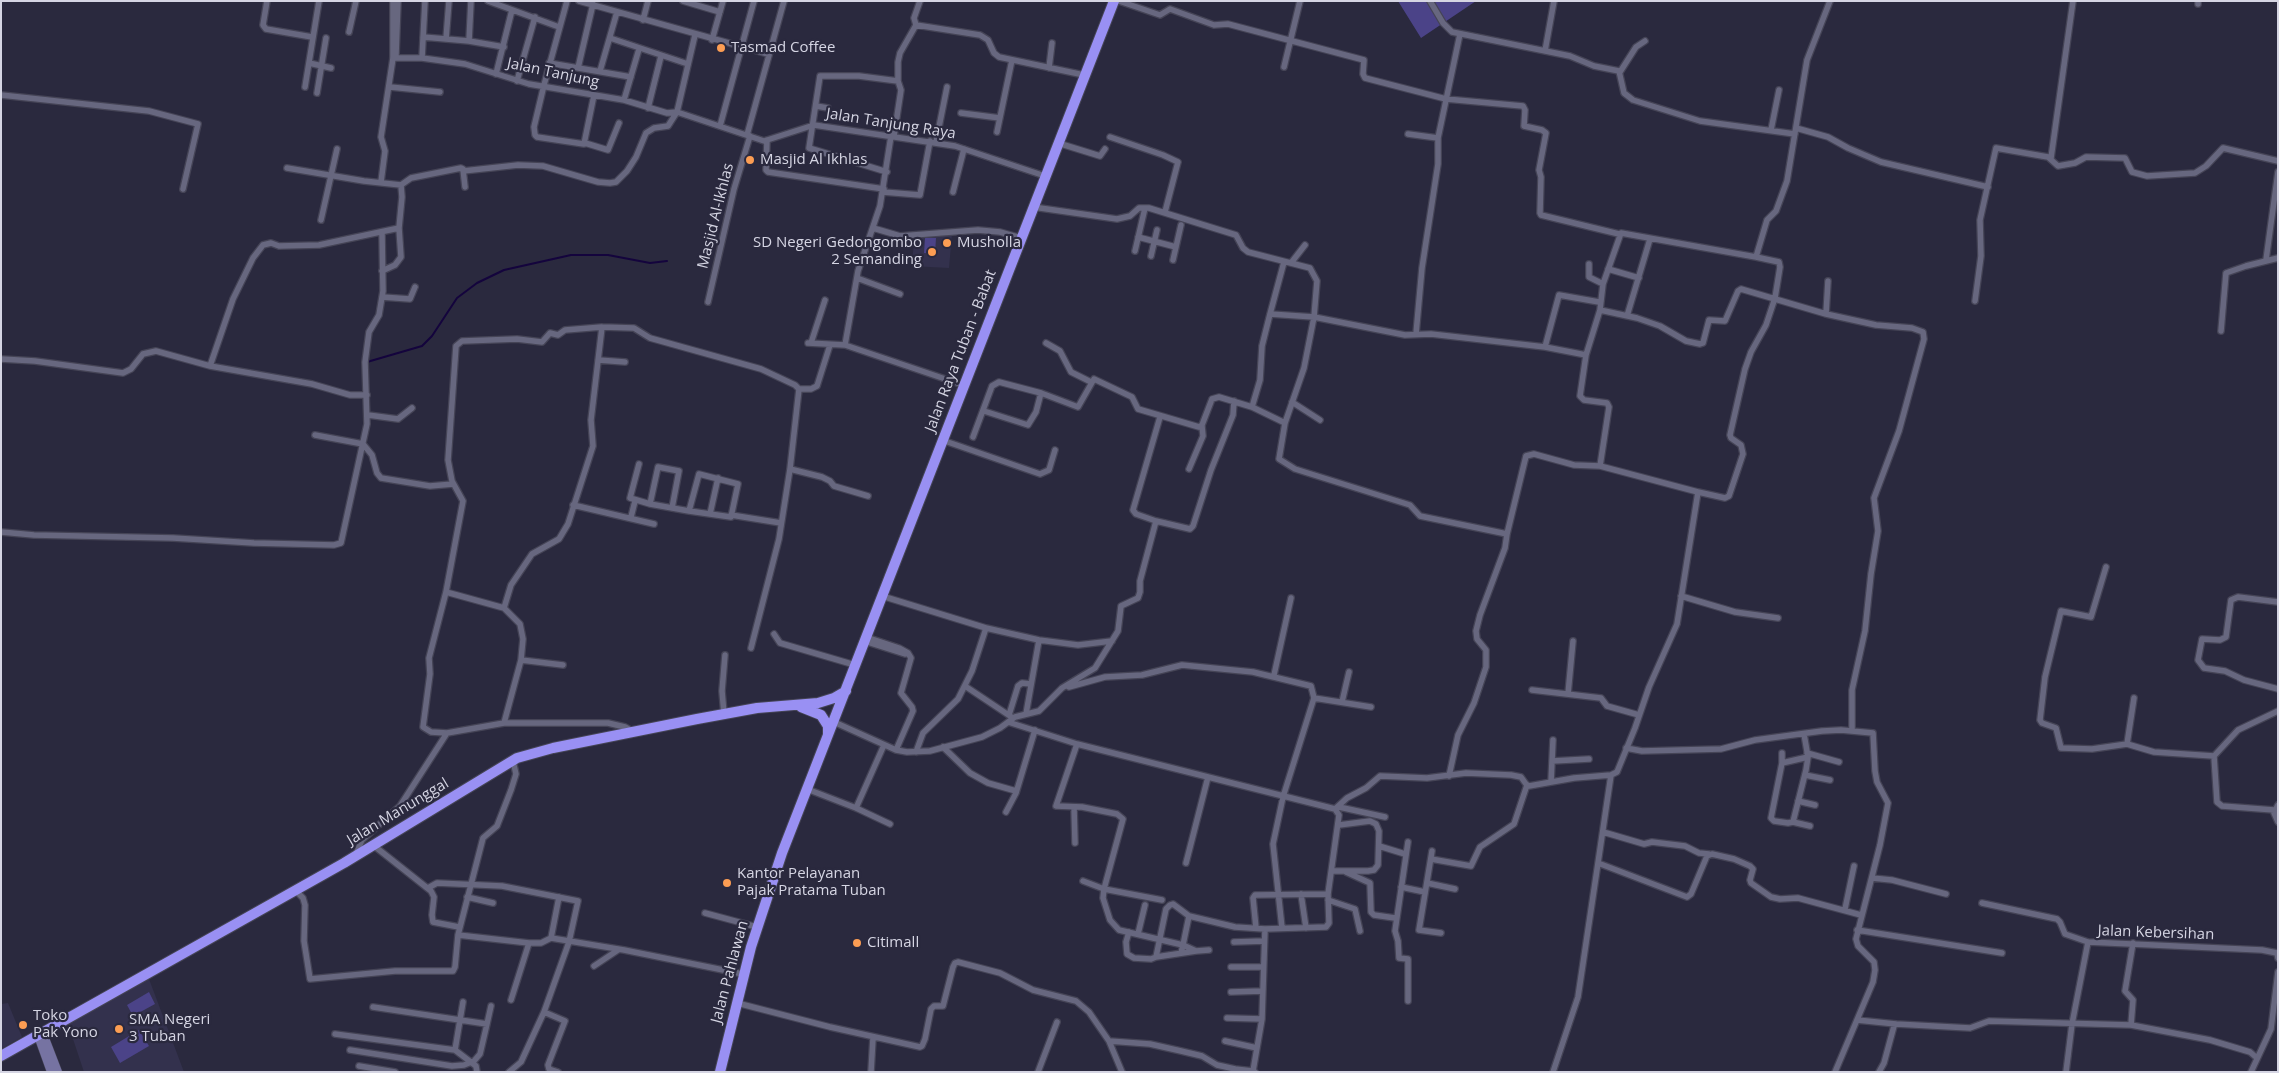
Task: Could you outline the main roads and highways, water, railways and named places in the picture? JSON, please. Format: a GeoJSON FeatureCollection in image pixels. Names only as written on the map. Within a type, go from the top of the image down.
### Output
{"type":"FeatureCollection","features":[{"type":"Feature","properties":{"kind":"highway","name":"Jalan Raya Tuban - Babat"},"geometry":{"type":"LineString","coordinates":[[835,717],[1114,1]]}},
{"type":"Feature","properties":{"kind":"highway","name":"Jalan Manunggal"},"geometry":{"type":"LineString","coordinates":[[1,1056],[355,856],[513,760],[533,753],[633,731],[724,714],[769,707],[824,702],[846,691]]}},
{"type":"Feature","properties":{"kind":"highway"},"geometry":{"type":"LineString","coordinates":[[792,706],[822,715],[828,726],[828,735]]}},
{"type":"Feature","properties":{"kind":"highway","name":"Jalan Pahlawan"},"geometry":{"type":"LineString","coordinates":[[720,1072],[757,928],[782,853],[835,717]]}},
{"type":"Feature","properties":{"kind":"waterway"},"geometry":{"type":"LineString","coordinates":[[367,362],[422,346],[432,336],[457,298],[477,283],[504,270],[571,255],[608,255],[650,263],[667,261]]}},
{"type":"Feature","properties":{"kind":"place","name":"Tasmad Coffee"},"geometry":{"type":"Point","coordinates":[721,48]}},
{"type":"Feature","properties":{"kind":"place","name":"Masjid Al Ikhlas"},"geometry":{"type":"Point","coordinates":[750,160]}},
{"type":"Feature","properties":{"kind":"place","name":"Musholla"},"geometry":{"type":"Point","coordinates":[947,243]}},
{"type":"Feature","properties":{"kind":"place","name":"SD Negeri Gedongombo 2 Semanding"},"geometry":{"type":"Point","coordinates":[932,252]}},
{"type":"Feature","properties":{"kind":"place","name":"Kantor Pelayanan Pajak Pratama Tuban"},"geometry":{"type":"Point","coordinates":[727,883]}},
{"type":"Feature","properties":{"kind":"place","name":"Citimall"},"geometry":{"type":"Point","coordinates":[857,943]}},
{"type":"Feature","properties":{"kind":"place","name":"Toko Pak Yono"},"geometry":{"type":"Point","coordinates":[23,1025]}},
{"type":"Feature","properties":{"kind":"place","name":"SMA Negeri 3 Tuban"},"geometry":{"type":"Point","coordinates":[119,1029]}}]}
